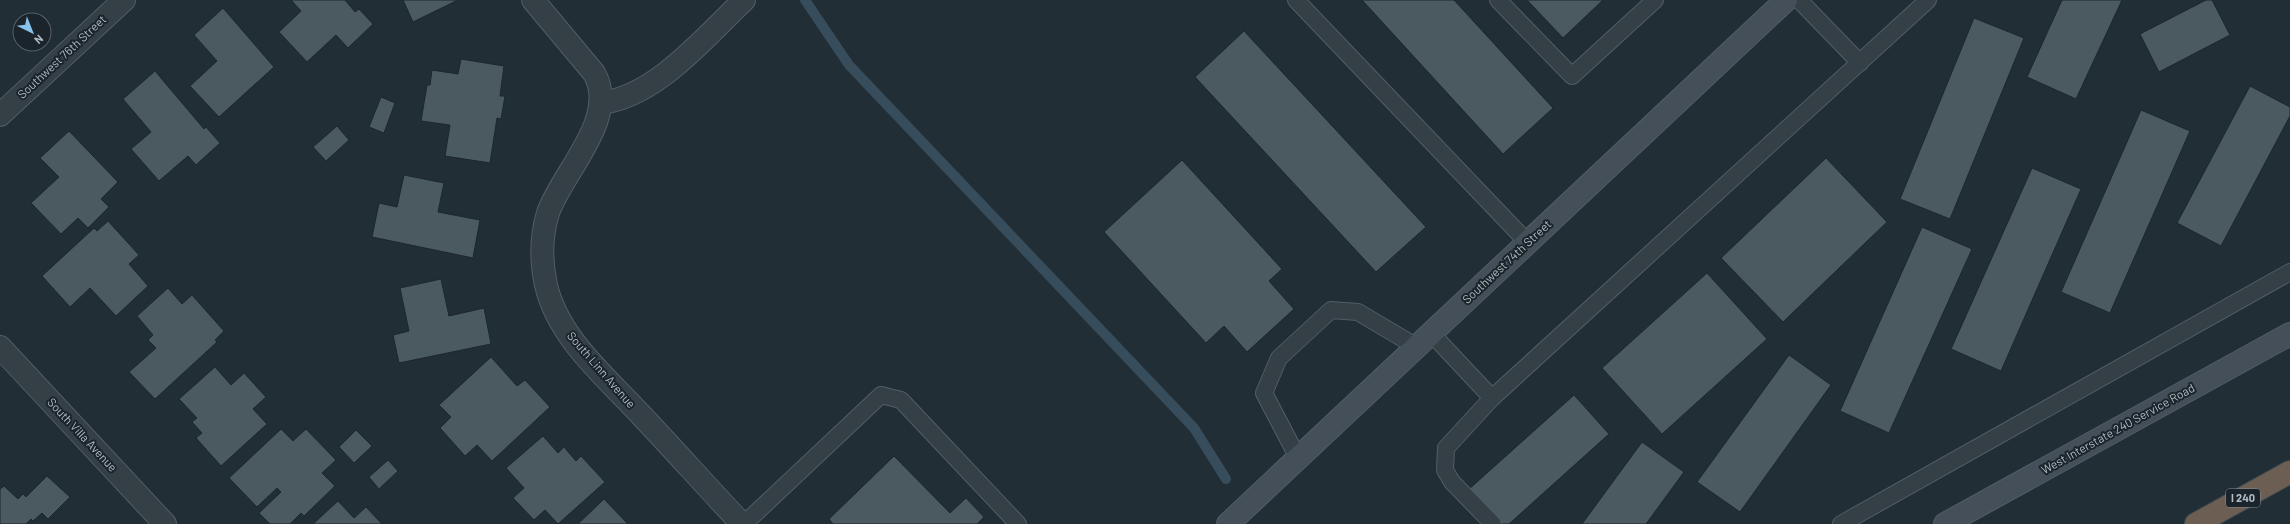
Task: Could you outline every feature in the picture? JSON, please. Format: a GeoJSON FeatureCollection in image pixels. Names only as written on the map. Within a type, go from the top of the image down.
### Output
{"type":"FeatureCollection","features":[{"type":"Feature","properties":{"kind":"highway","name":"I 240"},"geometry":{"type":"LineString","coordinates":[[2196,524],[2290,472]]}},
{"type":"Feature","properties":{"kind":"main road","name":"Southwest 74th Street"},"geometry":{"type":"LineString","coordinates":[[1228,524],[1786,0]]}},
{"type":"Feature","properties":{"kind":"main road","name":"West Interstate 240 Service Road"},"geometry":{"type":"LineString","coordinates":[[1946,524],[2290,334]]}},
{"type":"Feature","properties":{"kind":"street","name":"Southwest 76th Street"},"geometry":{"type":"LineString","coordinates":[[0,115],[124,0]]}},
{"type":"Feature","properties":{"kind":"street","name":"South Linn Avenue"},"geometry":{"type":"LineString","coordinates":[[533,0],[599,81],[600,103],[592,131],[582,153],[555,197],[545,226],[543,238],[543,263],[546,285],[554,311],[586,355],[743,524]]}},
{"type":"Feature","properties":{"kind":"street"},"geometry":{"type":"LineString","coordinates":[[600,103],[626,97],[660,77],[744,0]]}},
{"type":"Feature","properties":{"kind":"street","name":"South Villa Avenue"},"geometry":{"type":"LineString","coordinates":[[0,347],[165,524]]}},
{"type":"Feature","properties":{"kind":"lane"},"geometry":{"type":"LineString","coordinates":[[1296,0],[1528,243]]}},
{"type":"Feature","properties":{"kind":"lane"},"geometry":{"type":"LineString","coordinates":[[1498,0],[1572,76],[1655,0]]}},
{"type":"Feature","properties":{"kind":"lane"},"geometry":{"type":"LineString","coordinates":[[1799,0],[1860,63]]}},
{"type":"Feature","properties":{"kind":"lane"},"geometry":{"type":"LineString","coordinates":[[1493,524],[1452,482],[1445,470],[1446,448],[1492,398],[1928,0]]}},
{"type":"Feature","properties":{"kind":"lane"},"geometry":{"type":"LineString","coordinates":[[1841,524],[2290,272]]}},
{"type":"Feature","properties":{"kind":"lane"},"geometry":{"type":"LineString","coordinates":[[1298,458],[1264,393],[1279,358],[1331,310],[1358,312],[1424,340],[1492,398]]}},
{"type":"Feature","properties":{"kind":"lane"},"geometry":{"type":"LineString","coordinates":[[743,524],[881,396],[901,400],[1018,524]]}},
{"type":"Feature","properties":{"kind":"building"},"geometry":{"type":"Polygon","coordinates":[[[291,0],[345,0],[355,12],[359,9],[373,24],[348,48],[336,35],[307,62],[279,32],[301,11],[291,0]]]}},
{"type":"Feature","properties":{"kind":"building"},"geometry":{"type":"Polygon","coordinates":[[[403,0],[458,0],[413,22],[403,0]]]}},
{"type":"Feature","properties":{"kind":"building"},"geometry":{"type":"Polygon","coordinates":[[[1362,0],[1454,0],[1553,108],[1503,154],[1362,0]]]}},
{"type":"Feature","properties":{"kind":"building"},"geometry":{"type":"Polygon","coordinates":[[[1527,0],[1603,0],[1563,38],[1527,0]]]}},
{"type":"Feature","properties":{"kind":"building"},"geometry":{"type":"Polygon","coordinates":[[[2062,0],[2122,0],[2076,99],[2027,77],[2062,0]]]}},
{"type":"Feature","properties":{"kind":"building"},"geometry":{"type":"Polygon","coordinates":[[[2206,0],[2212,0],[2230,35],[2159,72],[2140,34],[2206,0]]]}},
{"type":"Feature","properties":{"kind":"building"},"geometry":{"type":"Polygon","coordinates":[[[223,8],[274,67],[219,117],[190,86],[217,61],[194,35],[223,8]]]}},
{"type":"Feature","properties":{"kind":"building"},"geometry":{"type":"Polygon","coordinates":[[[1974,18],[2024,38],[1950,219],[1900,199],[1974,18]]]}},
{"type":"Feature","properties":{"kind":"building"},"geometry":{"type":"Polygon","coordinates":[[[1244,31],[1426,227],[1376,272],[1195,77],[1244,31]]]}},
{"type":"Feature","properties":{"kind":"building"},"geometry":{"type":"Polygon","coordinates":[[[461,59],[504,66],[500,96],[505,96],[501,119],[497,118],[490,163],[445,156],[450,125],[421,121],[427,85],[430,85],[432,70],[458,74],[461,59]]]}},
{"type":"Feature","properties":{"kind":"building"},"geometry":{"type":"Polygon","coordinates":[[[155,71],[204,129],[206,127],[220,143],[196,165],[188,156],[159,181],[131,149],[151,132],[123,99],[155,71]]]}},
{"type":"Feature","properties":{"kind":"building"},"geometry":{"type":"Polygon","coordinates":[[[2250,86],[2290,107],[2290,116],[2221,246],[2177,223],[2250,86]]]}},
{"type":"Feature","properties":{"kind":"building"},"geometry":{"type":"Polygon","coordinates":[[[381,97],[395,103],[384,133],[369,127],[381,97]]]}},
{"type":"Feature","properties":{"kind":"building"},"geometry":{"type":"Polygon","coordinates":[[[2141,110],[2190,131],[2110,313],[2061,292],[2141,110]]]}},
{"type":"Feature","properties":{"kind":"building"},"geometry":{"type":"Polygon","coordinates":[[[337,126],[349,140],[326,161],[313,147],[337,126]]]}},
{"type":"Feature","properties":{"kind":"building"},"geometry":{"type":"Polygon","coordinates":[[[69,131],[118,182],[101,199],[109,207],[88,228],[78,218],[61,234],[31,203],[59,177],[40,158],[69,131]]]}},
{"type":"Feature","properties":{"kind":"building"},"geometry":{"type":"Polygon","coordinates":[[[1826,158],[1887,222],[1783,322],[1721,258],[1826,158]]]}},
{"type":"Feature","properties":{"kind":"building"},"geometry":{"type":"Polygon","coordinates":[[[1182,160],[1282,269],[1269,281],[1294,309],[1247,352],[1224,326],[1206,343],[1104,232],[1182,160]]]}},
{"type":"Feature","properties":{"kind":"building"},"geometry":{"type":"Polygon","coordinates":[[[2032,168],[2081,189],[2001,371],[1951,349],[2032,168]]]}},
{"type":"Feature","properties":{"kind":"building"},"geometry":{"type":"Polygon","coordinates":[[[404,175],[444,183],[438,212],[480,220],[473,258],[372,237],[379,203],[397,207],[404,175]]]}},
{"type":"Feature","properties":{"kind":"building"},"geometry":{"type":"Polygon","coordinates":[[[108,221],[139,255],[129,264],[148,286],[116,316],[90,288],[70,307],[42,276],[94,228],[97,231],[108,221]]]}},
{"type":"Feature","properties":{"kind":"building"},"geometry":{"type":"Polygon","coordinates":[[[1922,227],[1972,249],[1889,433],[1840,411],[1922,227]]]}},
{"type":"Feature","properties":{"kind":"building"},"geometry":{"type":"Polygon","coordinates":[[[1707,273],[1767,339],[1662,434],[1602,368],[1707,273]]]}},
{"type":"Feature","properties":{"kind":"building"},"geometry":{"type":"Polygon","coordinates":[[[441,279],[449,316],[484,308],[491,344],[399,363],[393,335],[409,331],[400,288],[441,279]]]}},
{"type":"Feature","properties":{"kind":"building"},"geometry":{"type":"Polygon","coordinates":[[[168,288],[182,304],[192,295],[224,331],[215,340],[217,342],[155,399],[129,372],[156,348],[148,340],[153,335],[137,316],[168,288]]]}},
{"type":"Feature","properties":{"kind":"building"},"geometry":{"type":"Polygon","coordinates":[[[1789,355],[1831,385],[1740,512],[1697,482],[1789,355]]]}},
{"type":"Feature","properties":{"kind":"building"},"geometry":{"type":"Polygon","coordinates":[[[491,357],[517,386],[525,380],[550,407],[492,461],[477,445],[465,456],[440,428],[451,417],[439,405],[491,357]]]}},
{"type":"Feature","properties":{"kind":"building"},"geometry":{"type":"Polygon","coordinates":[[[215,367],[231,385],[244,373],[266,397],[253,409],[267,424],[221,466],[196,438],[202,433],[192,422],[197,418],[179,399],[215,367]]]}},
{"type":"Feature","properties":{"kind":"building"},"geometry":{"type":"Polygon","coordinates":[[[1574,395],[1609,434],[1509,524],[1498,524],[1468,490],[1574,395]]]}},
{"type":"Feature","properties":{"kind":"building"},"geometry":{"type":"Polygon","coordinates":[[[281,429],[293,441],[306,429],[336,460],[322,473],[335,486],[304,516],[301,513],[290,524],[270,524],[259,513],[281,492],[277,488],[257,507],[229,478],[281,429]]]}},
{"type":"Feature","properties":{"kind":"building"},"geometry":{"type":"Polygon","coordinates":[[[356,430],[372,446],[354,463],[339,447],[356,430]]]}},
{"type":"Feature","properties":{"kind":"building"},"geometry":{"type":"Polygon","coordinates":[[[543,436],[558,453],[564,447],[576,461],[581,456],[605,482],[558,524],[545,510],[534,520],[513,498],[524,488],[506,468],[543,436]]]}},
{"type":"Feature","properties":{"kind":"building"},"geometry":{"type":"Polygon","coordinates":[[[1642,442],[1684,472],[1646,524],[1582,524],[1642,442]]]}},
{"type":"Feature","properties":{"kind":"building"},"geometry":{"type":"Polygon","coordinates":[[[894,456],[950,513],[966,498],[984,517],[977,524],[833,524],[829,519],[894,456]]]}},
{"type":"Feature","properties":{"kind":"building"},"geometry":{"type":"Polygon","coordinates":[[[388,460],[398,471],[379,489],[369,477],[388,460]]]}},
{"type":"Feature","properties":{"kind":"building"},"geometry":{"type":"Polygon","coordinates":[[[47,476],[70,497],[48,519],[42,513],[33,521],[31,519],[26,524],[0,524],[0,489],[4,486],[18,499],[23,494],[26,497],[47,476]]]}},
{"type":"Feature","properties":{"kind":"building"},"geometry":{"type":"Polygon","coordinates":[[[604,499],[628,524],[578,524],[604,499]]]}},
{"type":"Feature","properties":{"kind":"building"},"geometry":{"type":"Polygon","coordinates":[[[338,501],[354,518],[366,507],[382,524],[313,524],[338,501]]]}},
{"type":"Feature","properties":{"kind":"waterway"},"geometry":{"type":"LineString","coordinates":[[805,0],[849,65],[1194,428],[1226,479]]}}]}
